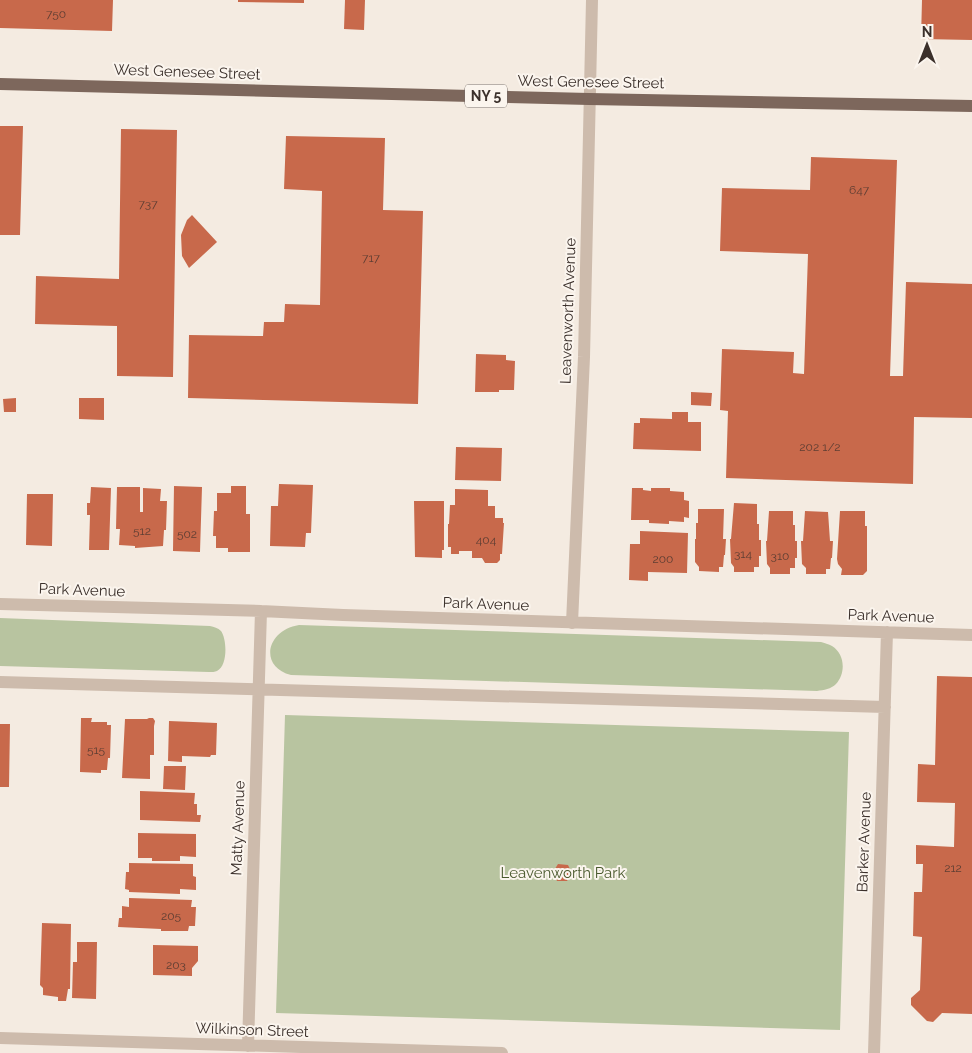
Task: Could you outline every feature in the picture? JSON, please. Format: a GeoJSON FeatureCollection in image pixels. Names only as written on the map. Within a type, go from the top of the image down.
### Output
{"type":"FeatureCollection","features":[{"type":"Feature","properties":{"kind":"main road","name":"West Genesee Street"},"geometry":{"type":"LineString","coordinates":[[0,84],[589,99],[972,106]]}},
{"type":"Feature","properties":{"kind":"street","name":"Leavenworth Avenue"},"geometry":{"type":"LineString","coordinates":[[572,623],[584,357],[592,0]]}},
{"type":"Feature","properties":{"kind":"street","name":"Park Avenue"},"geometry":{"type":"LineString","coordinates":[[0,604],[972,635]]}},
{"type":"Feature","properties":{"kind":"street","name":"Matty Avenue"},"geometry":{"type":"LineString","coordinates":[[248,1046],[261,611]]}},
{"type":"Feature","properties":{"kind":"street","name":"Barker Avenue"},"geometry":{"type":"LineString","coordinates":[[874,1053],[887,632]]}},
{"type":"Feature","properties":{"kind":"street"},"geometry":{"type":"LineString","coordinates":[[0,682],[884,707]]}},
{"type":"Feature","properties":{"kind":"street","name":"Wilkinson Street"},"geometry":{"type":"LineString","coordinates":[[0,1038],[502,1053]]}},
{"type":"Feature","properties":{"kind":"green space"},"geometry":{"type":"Polygon","coordinates":[[[0,618],[210,626],[219,629],[223,635],[225,658],[221,668],[212,672],[0,666],[0,618]]]}},
{"type":"Feature","properties":{"kind":"green space"},"geometry":{"type":"Polygon","coordinates":[[[299,625],[821,642],[831,645],[836,649],[842,659],[843,669],[839,680],[834,686],[817,691],[291,675],[274,664],[271,657],[271,648],[280,634],[288,628],[299,625]]]}},
{"type":"Feature","properties":{"kind":"green space","name":"Leavenworth Park"},"geometry":{"type":"Polygon","coordinates":[[[285,715],[849,732],[840,1030],[276,1013],[285,715]]]}},
{"type":"Feature","properties":{"kind":"building"},"geometry":{"type":"Polygon","coordinates":[[[0,0],[113,0],[112,31],[0,28],[0,0]]]}},
{"type":"Feature","properties":{"kind":"building"},"geometry":{"type":"Polygon","coordinates":[[[238,0],[304,0],[304,3],[238,2],[238,0]]]}},
{"type":"Feature","properties":{"kind":"building"},"geometry":{"type":"Polygon","coordinates":[[[345,0],[365,0],[364,30],[344,29],[345,0]]]}},
{"type":"Feature","properties":{"kind":"building"},"geometry":{"type":"Polygon","coordinates":[[[922,0],[972,0],[972,40],[921,39],[922,0]]]}},
{"type":"Feature","properties":{"kind":"building"},"geometry":{"type":"Polygon","coordinates":[[[0,126],[23,126],[20,235],[0,235],[0,126]]]}},
{"type":"Feature","properties":{"kind":"building"},"geometry":{"type":"Polygon","coordinates":[[[121,129],[177,130],[173,377],[117,376],[117,326],[35,324],[36,276],[119,279],[121,129]]]}},
{"type":"Feature","properties":{"kind":"building"},"geometry":{"type":"Polygon","coordinates":[[[286,136],[385,138],[383,210],[423,211],[418,404],[188,398],[189,335],[263,336],[264,322],[284,322],[285,304],[320,305],[322,191],[284,189],[286,136]]]}},
{"type":"Feature","properties":{"kind":"building"},"geometry":{"type":"Polygon","coordinates":[[[811,157],[897,160],[890,376],[903,376],[906,282],[972,284],[972,418],[914,417],[913,484],[726,478],[728,411],[720,410],[722,349],[794,352],[793,373],[804,374],[808,254],[720,251],[722,188],[810,190],[811,157]]]}},
{"type":"Feature","properties":{"kind":"building"},"geometry":{"type":"Polygon","coordinates":[[[192,215],[217,242],[189,268],[182,256],[181,235],[187,220],[192,215]]]}},
{"type":"Feature","properties":{"kind":"building"},"geometry":{"type":"Polygon","coordinates":[[[476,354],[506,355],[506,360],[515,361],[514,390],[475,392],[476,354]]]}},
{"type":"Feature","properties":{"kind":"building"},"geometry":{"type":"Polygon","coordinates":[[[691,392],[712,393],[711,406],[691,405],[691,392]]]}},
{"type":"Feature","properties":{"kind":"building"},"geometry":{"type":"Polygon","coordinates":[[[16,398],[16,412],[4,412],[3,399],[16,398]]]}},
{"type":"Feature","properties":{"kind":"building"},"geometry":{"type":"Polygon","coordinates":[[[79,398],[104,398],[104,420],[79,419],[79,398]]]}},
{"type":"Feature","properties":{"kind":"building"},"geometry":{"type":"Polygon","coordinates":[[[672,412],[688,412],[688,422],[701,422],[701,451],[633,449],[634,423],[640,423],[640,418],[672,419],[672,412]]]}},
{"type":"Feature","properties":{"kind":"building"},"geometry":{"type":"Polygon","coordinates":[[[456,447],[502,448],[501,481],[455,480],[456,447]]]}},
{"type":"Feature","properties":{"kind":"building"},"geometry":{"type":"Polygon","coordinates":[[[279,484],[313,485],[311,533],[306,533],[305,547],[270,546],[271,506],[278,506],[279,484]]]}},
{"type":"Feature","properties":{"kind":"building"},"geometry":{"type":"Polygon","coordinates":[[[174,486],[202,487],[200,552],[173,551],[174,486]]]}},
{"type":"Feature","properties":{"kind":"building"},"geometry":{"type":"Polygon","coordinates":[[[231,486],[246,486],[246,514],[250,514],[250,552],[228,552],[228,548],[216,548],[216,536],[213,536],[214,511],[217,511],[217,493],[231,493],[231,486]]]}},
{"type":"Feature","properties":{"kind":"building"},"geometry":{"type":"Polygon","coordinates":[[[91,487],[111,488],[109,550],[89,550],[90,515],[87,515],[87,503],[90,503],[91,487]]]}},
{"type":"Feature","properties":{"kind":"building"},"geometry":{"type":"Polygon","coordinates":[[[117,487],[140,487],[140,512],[143,512],[143,488],[161,489],[160,501],[167,501],[166,530],[164,530],[163,546],[135,548],[135,546],[119,545],[120,529],[116,529],[117,487]]]}},
{"type":"Feature","properties":{"kind":"building"},"geometry":{"type":"Polygon","coordinates":[[[632,488],[643,488],[643,490],[651,491],[651,488],[670,488],[670,491],[684,492],[684,500],[689,501],[689,518],[684,517],[684,522],[669,521],[669,524],[649,523],[649,520],[631,520],[632,488]]]}},
{"type":"Feature","properties":{"kind":"building"},"geometry":{"type":"Polygon","coordinates":[[[455,489],[488,490],[488,506],[495,506],[495,518],[503,518],[504,523],[502,554],[500,554],[500,560],[497,563],[485,563],[482,558],[472,558],[472,551],[459,551],[459,554],[451,554],[451,547],[448,547],[448,524],[450,505],[455,505],[455,489]]]}},
{"type":"Feature","properties":{"kind":"building"},"geometry":{"type":"Polygon","coordinates":[[[27,494],[53,494],[52,546],[26,545],[27,494]]]}},
{"type":"Feature","properties":{"kind":"building"},"geometry":{"type":"Polygon","coordinates":[[[414,501],[444,501],[444,550],[442,550],[442,558],[415,557],[414,501]]]}},
{"type":"Feature","properties":{"kind":"building"},"geometry":{"type":"Polygon","coordinates":[[[734,503],[757,504],[757,524],[759,524],[759,540],[761,540],[761,556],[759,556],[759,567],[754,567],[754,572],[734,572],[734,567],[731,563],[730,539],[734,503]]]}},
{"type":"Feature","properties":{"kind":"building"},"geometry":{"type":"Polygon","coordinates":[[[698,509],[724,509],[723,539],[726,539],[725,555],[723,567],[719,567],[719,572],[699,571],[699,567],[695,562],[698,509]]]}},
{"type":"Feature","properties":{"kind":"building"},"geometry":{"type":"Polygon","coordinates":[[[769,511],[793,511],[797,558],[795,558],[795,568],[790,568],[790,574],[770,574],[770,568],[767,564],[766,541],[769,511]]]}},
{"type":"Feature","properties":{"kind":"building"},"geometry":{"type":"Polygon","coordinates":[[[805,511],[828,512],[830,541],[833,541],[830,569],[826,569],[826,574],[806,574],[806,568],[802,564],[801,541],[803,541],[805,511]]]}},
{"type":"Feature","properties":{"kind":"building"},"geometry":{"type":"Polygon","coordinates":[[[840,511],[865,511],[867,571],[863,575],[841,575],[842,569],[837,559],[840,511]]]}},
{"type":"Feature","properties":{"kind":"building"},"geometry":{"type":"Polygon","coordinates":[[[640,531],[688,533],[687,573],[648,572],[648,581],[629,580],[630,544],[640,544],[640,531]]]}},
{"type":"Feature","properties":{"kind":"building"},"geometry":{"type":"Polygon","coordinates":[[[937,676],[972,677],[972,1014],[942,1013],[933,1022],[927,1021],[911,1005],[911,998],[920,990],[922,937],[913,936],[914,892],[922,892],[923,864],[916,864],[916,845],[954,847],[955,803],[917,802],[918,764],[935,765],[937,676]]]}},
{"type":"Feature","properties":{"kind":"building"},"geometry":{"type":"Polygon","coordinates":[[[81,718],[92,718],[91,722],[107,722],[107,725],[111,725],[110,758],[108,758],[107,770],[101,770],[101,773],[80,772],[81,718]]]}},
{"type":"Feature","properties":{"kind":"building"},"geometry":{"type":"Polygon","coordinates":[[[153,718],[155,721],[154,755],[150,755],[150,779],[122,778],[125,719],[153,718]]]}},
{"type":"Feature","properties":{"kind":"building"},"geometry":{"type":"Polygon","coordinates":[[[169,721],[217,723],[216,755],[211,755],[210,757],[182,756],[182,762],[168,761],[169,721]]]}},
{"type":"Feature","properties":{"kind":"building"},"geometry":{"type":"Polygon","coordinates":[[[0,724],[10,724],[9,787],[0,787],[0,724]]]}},
{"type":"Feature","properties":{"kind":"building"},"geometry":{"type":"Polygon","coordinates":[[[164,766],[186,766],[185,790],[163,789],[164,766]]]}},
{"type":"Feature","properties":{"kind":"building"},"geometry":{"type":"Polygon","coordinates":[[[140,791],[195,793],[194,804],[197,804],[197,815],[201,815],[200,822],[140,820],[140,791]]]}},
{"type":"Feature","properties":{"kind":"building"},"geometry":{"type":"Polygon","coordinates":[[[138,833],[196,834],[196,857],[180,856],[180,861],[152,861],[152,858],[138,858],[138,833]]]}},
{"type":"Feature","properties":{"kind":"building"},"geometry":{"type":"Polygon","coordinates":[[[129,863],[193,864],[196,890],[180,889],[180,894],[129,892],[129,890],[125,889],[126,872],[129,872],[129,863]]]}},
{"type":"Feature","properties":{"kind":"building"},"geometry":{"type":"Polygon","coordinates":[[[558,864],[568,865],[572,873],[567,881],[557,881],[553,872],[558,864]]]}},
{"type":"Feature","properties":{"kind":"building"},"geometry":{"type":"Polygon","coordinates":[[[129,898],[192,900],[191,907],[196,907],[195,926],[189,926],[188,931],[161,931],[161,929],[118,927],[119,918],[122,918],[122,906],[129,907],[129,898]]]}},
{"type":"Feature","properties":{"kind":"building"},"geometry":{"type":"Polygon","coordinates":[[[42,923],[71,924],[70,989],[68,989],[66,1001],[58,1001],[58,997],[43,995],[43,988],[40,985],[42,923]]]}},
{"type":"Feature","properties":{"kind":"building"},"geometry":{"type":"Polygon","coordinates":[[[77,942],[97,942],[96,999],[72,998],[73,962],[77,962],[77,942]]]}},
{"type":"Feature","properties":{"kind":"building"},"geometry":{"type":"Polygon","coordinates":[[[153,945],[198,946],[198,961],[192,968],[192,976],[153,975],[153,945]]]}}]}
